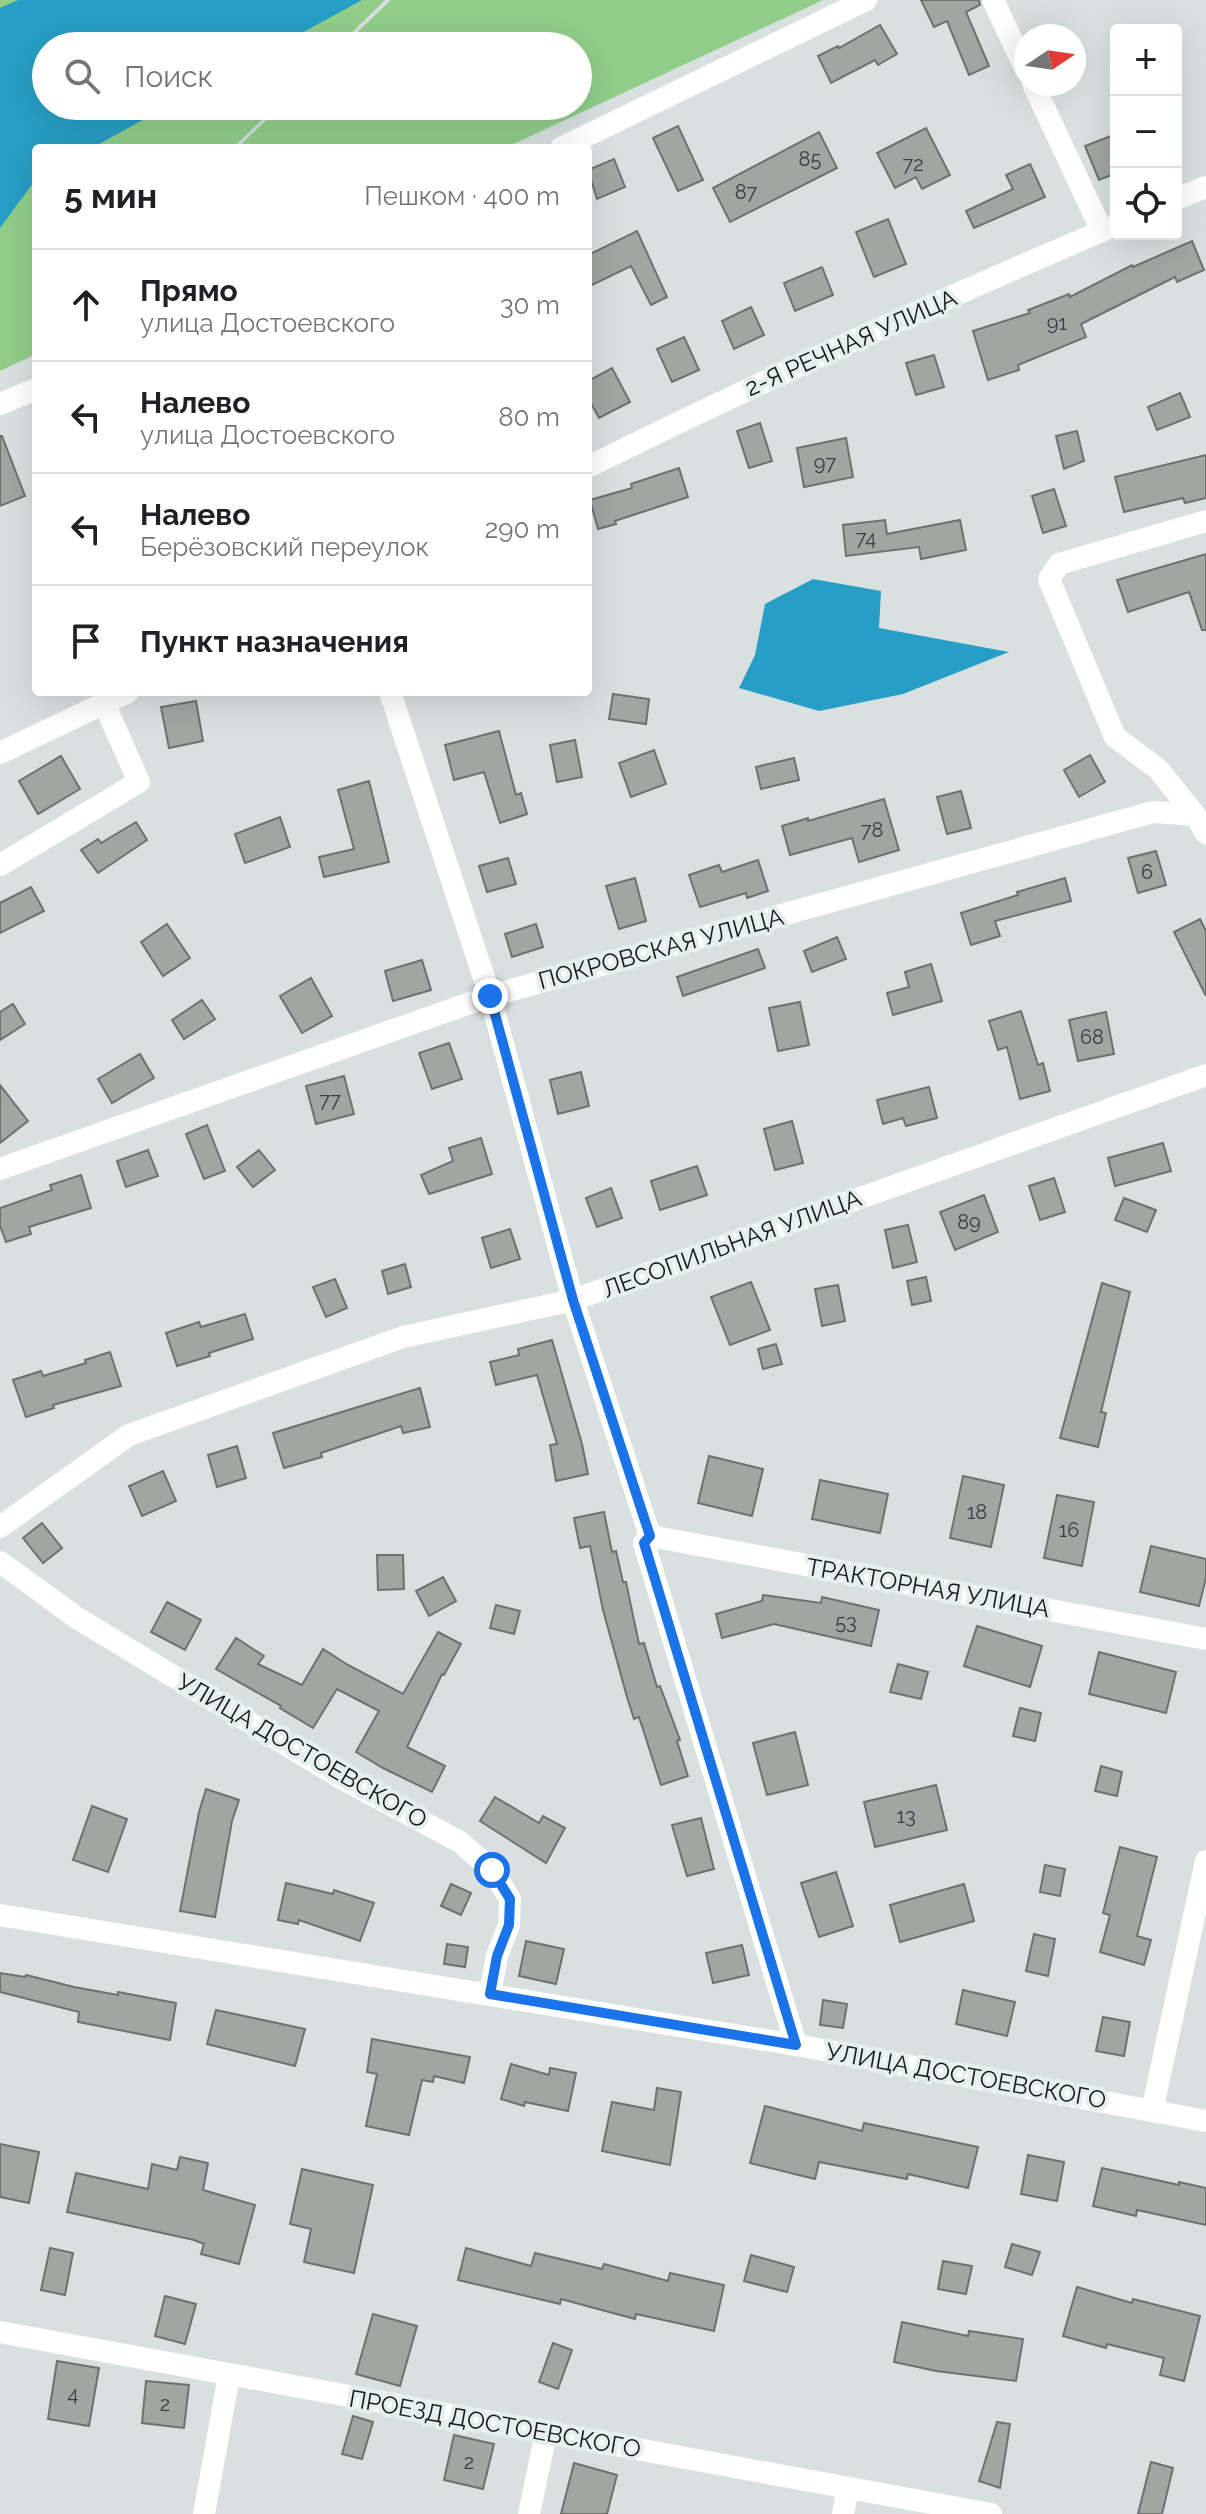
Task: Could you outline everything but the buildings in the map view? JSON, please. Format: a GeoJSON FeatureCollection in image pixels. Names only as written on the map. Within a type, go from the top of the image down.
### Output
{"type":"FeatureCollection","features":[{"type":"Feature","properties":{"kind":"street"},"geometry":{"type":"LineString","coordinates":[[569,144],[866,0]]}},
{"type":"Feature","properties":{"kind":"street"},"geometry":{"type":"LineString","coordinates":[[993,0],[1014,45]]}},
{"type":"Feature","properties":{"kind":"street"},"geometry":{"type":"LineString","coordinates":[[1039,96],[1109,228]]}},
{"type":"Feature","properties":{"kind":"street"},"geometry":{"type":"LineString","coordinates":[[1182,197],[1206,187]]}},
{"type":"Feature","properties":{"kind":"street","name":"2-Я РЕЧНАЯ УЛИЦА"},"geometry":{"type":"LineString","coordinates":[[592,465],[693,415],[1109,228]]}},
{"type":"Feature","properties":{"kind":"street"},"geometry":{"type":"LineString","coordinates":[[0,404],[32,391]]}},
{"type":"Feature","properties":{"kind":"street"},"geometry":{"type":"LineString","coordinates":[[1200,824],[1158,769],[1115,737],[1049,579],[1059,564],[1206,521]]}},
{"type":"Feature","properties":{"kind":"street"},"geometry":{"type":"LineString","coordinates":[[0,753],[119,696]]}},
{"type":"Feature","properties":{"kind":"street"},"geometry":{"type":"LineString","coordinates":[[391,696],[490,996],[573,1300],[650,1536],[644,1543],[796,2045]]}},
{"type":"Feature","properties":{"kind":"street"},"geometry":{"type":"LineString","coordinates":[[0,865],[139,782],[104,703]]}},
{"type":"Feature","properties":{"kind":"street","name":"ПОКРОВСКАЯ УЛИЦА"},"geometry":{"type":"LineString","coordinates":[[0,1169],[490,996],[1153,812],[1200,824]]}},
{"type":"Feature","properties":{"kind":"street","name":"ЛЕСОПИЛЬНАЯ УЛИЦА"},"geometry":{"type":"LineString","coordinates":[[0,1527],[129,1435],[403,1337],[573,1300],[1206,1075]]}},
{"type":"Feature","properties":{"kind":"street","name":"ТРАКТОРНАЯ УЛИЦА"},"geometry":{"type":"LineString","coordinates":[[650,1536],[1206,1639]]}},
{"type":"Feature","properties":{"kind":"street","name":"УЛИЦА ДОСТОЕВСКОГО"},"geometry":{"type":"LineString","coordinates":[[0,1562],[77,1618],[341,1778],[460,1842],[492,1870],[510,1899],[509,1925],[497,1956],[490,1994]]}},
{"type":"Feature","properties":{"kind":"street"},"geometry":{"type":"LineString","coordinates":[[1152,2111],[1206,1861]]}},
{"type":"Feature","properties":{"kind":"street","name":"УЛИЦА ДОСТОЕВСКОГО"},"geometry":{"type":"LineString","coordinates":[[0,1915],[796,2045],[1206,2121]]}},
{"type":"Feature","properties":{"kind":"street","name":"ПРОЕЗД ДОСТОЕВСКОГО"},"geometry":{"type":"LineString","coordinates":[[0,2332],[991,2514]]}},
{"type":"Feature","properties":{"kind":"street"},"geometry":{"type":"LineString","coordinates":[[204,2514],[229,2375]]}},
{"type":"Feature","properties":{"kind":"street"},"geometry":{"type":"LineString","coordinates":[[529,2514],[546,2433]]}},
{"type":"Feature","properties":{"kind":"street"},"geometry":{"type":"LineString","coordinates":[[843,2514],[848,2489]]}},
{"type":"Feature","properties":{"kind":"green space"},"geometry":{"type":"Polygon","coordinates":[[[0,0],[385,0],[352,32],[32,32],[32,120],[262,120],[237,144],[32,144],[32,356],[0,371],[0,0]]]}},
{"type":"Feature","properties":{"kind":"green space"},"geometry":{"type":"Polygon","coordinates":[[[391,0],[823,0],[592,108],[592,32],[358,32],[391,0]]]}},
{"type":"Feature","properties":{"kind":"green space"},"geometry":{"type":"Polygon","coordinates":[[[266,120],[565,120],[514,144],[241,144],[266,120]]]}},
{"type":"Feature","properties":{"kind":"water"},"geometry":{"type":"Polygon","coordinates":[[[18,0],[362,0],[304,32],[32,32],[32,120],[143,120],[99,144],[32,144],[32,184],[0,228],[0,8],[18,0]]]}},
{"type":"Feature","properties":{"kind":"water"},"geometry":{"type":"Polygon","coordinates":[[[813,579],[881,591],[879,628],[1009,652],[903,694],[819,711],[739,688],[755,655],[765,604],[813,579]]]}},
{"type":"Feature","properties":{"kind":"route"},"geometry":{"type":"LineString","coordinates":[[490,996],[573,1300],[650,1536],[644,1543],[796,2045],[490,1994],[497,1956],[509,1925],[510,1899],[492,1870]]}}]}
